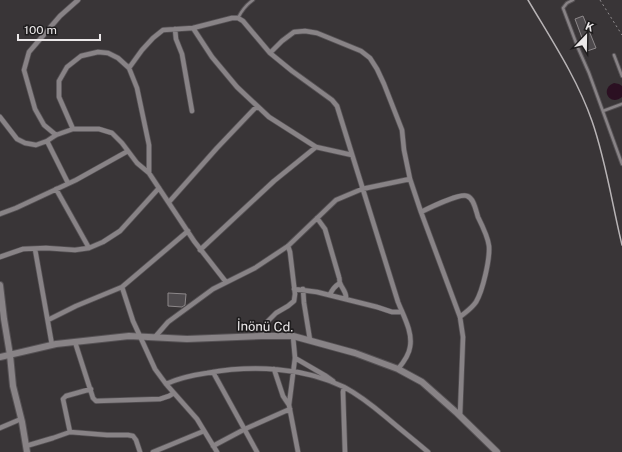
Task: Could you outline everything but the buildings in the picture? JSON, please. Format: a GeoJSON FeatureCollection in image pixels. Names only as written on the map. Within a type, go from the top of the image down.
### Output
{"type":"FeatureCollection","features":[{"type":"Feature","properties":{"kind":"street"},"geometry":{"type":"LineString","coordinates":[[56,135],[44,125],[35,109],[24,70],[29,52],[60,16],[78,0]]}},
{"type":"Feature","properties":{"kind":"street"},"geometry":{"type":"LineString","coordinates":[[129,68],[142,50],[163,30],[193,28],[218,21],[238,18],[243,20],[270,53],[332,100],[337,106],[362,189],[410,334],[410,348],[403,363],[398,369]]}},
{"type":"Feature","properties":{"kind":"street"},"geometry":{"type":"LineString","coordinates":[[193,28],[212,57],[237,87],[270,117],[316,147],[352,155]]}},
{"type":"Feature","properties":{"kind":"street"},"geometry":{"type":"LineString","coordinates":[[174,29],[182,54],[192,111]]}},
{"type":"Feature","properties":{"kind":"street"},"geometry":{"type":"LineString","coordinates":[[270,53],[294,32],[305,31],[323,35],[361,51],[370,58],[377,69],[402,130],[404,150],[410,179],[460,317],[463,337],[460,416]]}},
{"type":"Feature","properties":{"kind":"street"},"geometry":{"type":"LineString","coordinates":[[73,129],[58,96],[59,82],[67,67],[81,56],[98,52],[108,53],[118,58],[129,68],[137,88],[149,145],[149,172]]}},
{"type":"Feature","properties":{"kind":"street"},"geometry":{"type":"LineString","coordinates":[[169,202],[257,106]]}},
{"type":"Feature","properties":{"kind":"street"},"geometry":{"type":"LineString","coordinates":[[0,117],[17,139],[25,143],[36,145],[47,141],[56,135],[73,129],[99,129],[112,132],[137,163],[149,172],[200,250],[226,282]]}},
{"type":"Feature","properties":{"kind":"street"},"geometry":{"type":"LineString","coordinates":[[47,141],[68,184]]}},
{"type":"Feature","properties":{"kind":"street"},"geometry":{"type":"LineString","coordinates":[[200,250],[274,181],[316,147]]}},
{"type":"Feature","properties":{"kind":"street"},"geometry":{"type":"LineString","coordinates":[[0,214],[68,184],[128,151]]}},
{"type":"Feature","properties":{"kind":"street"},"geometry":{"type":"LineString","coordinates":[[155,337],[168,322],[214,289],[255,268],[288,246],[336,200],[362,189],[410,179]]}},
{"type":"Feature","properties":{"kind":"street"},"geometry":{"type":"LineString","coordinates":[[0,257],[23,249],[75,250],[90,248],[120,232],[159,188]]}},
{"type":"Feature","properties":{"kind":"street"},"geometry":{"type":"LineString","coordinates":[[56,189],[90,248]]}},
{"type":"Feature","properties":{"kind":"street"},"geometry":{"type":"LineString","coordinates":[[421,212],[461,195],[467,196],[473,203],[488,244],[489,255],[481,292],[475,303],[460,317]]}},
{"type":"Feature","properties":{"kind":"street"},"geometry":{"type":"LineString","coordinates":[[317,218],[325,229],[340,277],[340,283],[344,288],[346,299]]}},
{"type":"Feature","properties":{"kind":"street"},"geometry":{"type":"LineString","coordinates":[[48,320],[76,306],[122,287],[188,231]]}},
{"type":"Feature","properties":{"kind":"street"},"geometry":{"type":"LineString","coordinates":[[262,336],[263,329],[267,322],[276,313],[294,301],[295,294],[288,246]]}},
{"type":"Feature","properties":{"kind":"street"},"geometry":{"type":"LineString","coordinates":[[35,249],[52,345]]}},
{"type":"Feature","properties":{"kind":"street"},"geometry":{"type":"LineString","coordinates":[[330,295],[334,287],[340,283]]}},
{"type":"Feature","properties":{"kind":"street"},"geometry":{"type":"LineString","coordinates":[[0,285],[13,386],[27,449],[70,432],[132,436],[136,440],[140,452]]}},
{"type":"Feature","properties":{"kind":"street"},"geometry":{"type":"LineString","coordinates":[[122,287],[133,321],[152,363],[166,384],[197,419],[217,452]]}},
{"type":"Feature","properties":{"kind":"street"},"geometry":{"type":"LineString","coordinates":[[294,289],[303,289],[330,295],[392,312],[402,312]]}},
{"type":"Feature","properties":{"kind":"street"},"geometry":{"type":"LineString","coordinates":[[303,289],[310,340]]}},
{"type":"Feature","properties":{"kind":"street","name":"İnönü Cd."},"geometry":{"type":"LineString","coordinates":[[0,357],[52,345],[129,336],[187,339],[293,336],[355,353],[398,369],[422,382],[460,416],[496,452]]}},
{"type":"Feature","properties":{"kind":"street"},"geometry":{"type":"LineString","coordinates":[[293,336],[295,358],[290,407],[298,452]]}},
{"type":"Feature","properties":{"kind":"street"},"geometry":{"type":"LineString","coordinates":[[76,342],[96,401],[103,402],[160,399],[174,393]]}},
{"type":"Feature","properties":{"kind":"street"},"geometry":{"type":"LineString","coordinates":[[295,358],[335,383]]}},
{"type":"Feature","properties":{"kind":"street"},"geometry":{"type":"LineString","coordinates":[[166,384],[187,376],[247,368],[274,369],[304,374],[344,387],[372,405],[428,452]]}},
{"type":"Feature","properties":{"kind":"street"},"geometry":{"type":"LineString","coordinates":[[274,369],[283,396],[290,407]]}},
{"type":"Feature","properties":{"kind":"street"},"geometry":{"type":"LineString","coordinates":[[213,372],[257,452]]}},
{"type":"Feature","properties":{"kind":"street"},"geometry":{"type":"LineString","coordinates":[[344,387],[345,452]]}},
{"type":"Feature","properties":{"kind":"street"},"geometry":{"type":"LineString","coordinates":[[70,432],[63,399],[66,396],[91,389]]}},
{"type":"Feature","properties":{"kind":"street"},"geometry":{"type":"LineString","coordinates":[[213,446],[290,407]]}},
{"type":"Feature","properties":{"kind":"street"},"geometry":{"type":"LineString","coordinates":[[0,428],[21,419]]}},
{"type":"Feature","properties":{"kind":"street"},"geometry":{"type":"LineString","coordinates":[[153,452],[204,431]]}},
{"type":"Feature","properties":{"kind":"lane"},"geometry":{"type":"LineString","coordinates":[[238,18],[244,8],[253,0]]}},
{"type":"Feature","properties":{"kind":"lane"},"geometry":{"type":"LineString","coordinates":[[574,0],[567,3],[563,8],[589,72],[622,164]]}},
{"type":"Feature","properties":{"kind":"lane"},"geometry":{"type":"LineString","coordinates":[[614,55],[622,76]]}},
{"type":"Feature","properties":{"kind":"lane"},"geometry":{"type":"LineString","coordinates":[[603,111],[622,104]]}},
{"type":"Feature","properties":{"kind":"lane"},"geometry":{"type":"LineString","coordinates":[[304,374],[307,365]]}},
{"type":"Feature","properties":{"kind":"path"},"geometry":{"type":"LineString","coordinates":[[600,0],[622,35]]}},
{"type":"Feature","properties":{"kind":"shaded area"},"geometry":{"type":"Polygon","coordinates":[[[614,83],[622,86],[622,97],[618,100],[610,99],[607,93],[607,89],[614,83]]]}},
{"type":"Feature","properties":{"kind":"railway"},"geometry":{"type":"LineString","coordinates":[[528,0],[563,59],[586,105],[601,151],[622,245]]}}]}
